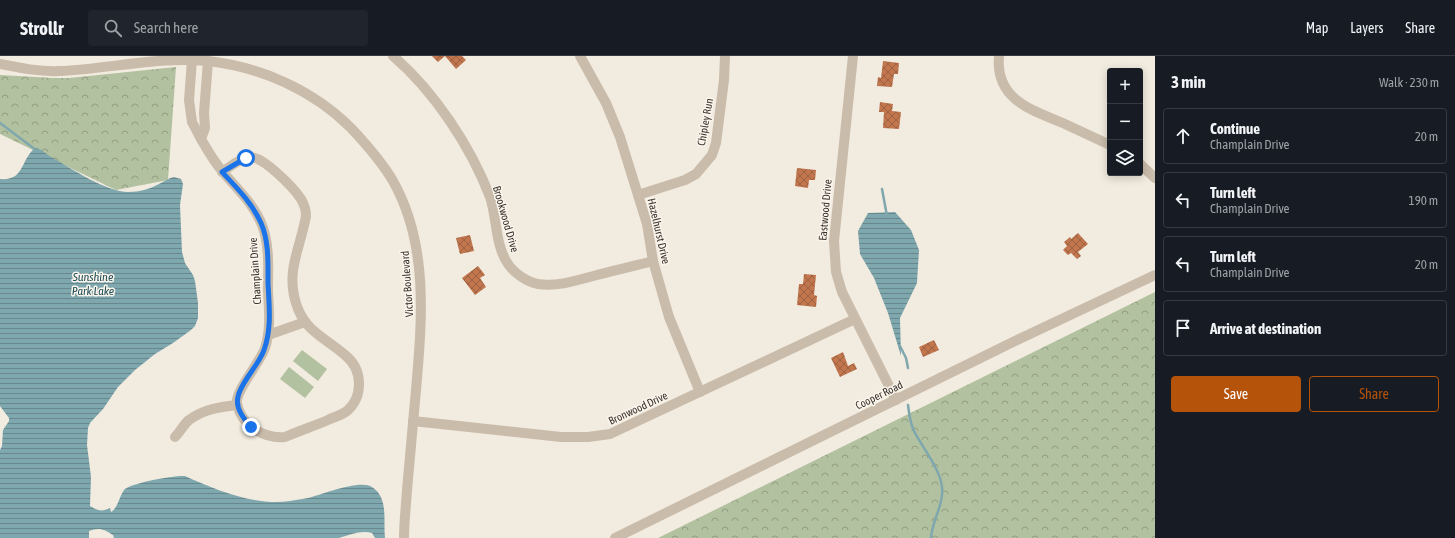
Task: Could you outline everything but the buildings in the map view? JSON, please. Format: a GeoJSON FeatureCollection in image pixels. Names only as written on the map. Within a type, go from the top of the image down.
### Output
{"type":"FeatureCollection","features":[{"type":"Feature","properties":{"kind":"street","name":"Brookwood Drive"},"geometry":{"type":"LineString","coordinates":[[393,56],[420,83],[456,130],[468,151],[489,197],[503,254],[508,264],[516,273],[536,284],[565,284],[653,261]]}},
{"type":"Feature","properties":{"kind":"street","name":"Hazelhurst Drive"},"geometry":{"type":"LineString","coordinates":[[580,56],[596,84],[620,137],[647,224],[653,261],[670,317],[700,392]]}},
{"type":"Feature","properties":{"kind":"street","name":"Chipley Run"},"geometry":{"type":"LineString","coordinates":[[638,195],[685,180],[696,174],[712,155],[716,143],[724,80],[725,56]]}},
{"type":"Feature","properties":{"kind":"street","name":"Eastwood Drive"},"geometry":{"type":"LineString","coordinates":[[853,56],[834,241],[836,272],[842,292],[896,400]]}},
{"type":"Feature","properties":{"kind":"street"},"geometry":{"type":"LineString","coordinates":[[999,56],[999,72],[1003,86],[1020,104],[1107,144]]}},
{"type":"Feature","properties":{"kind":"street","name":"Victor Boulevard"},"geometry":{"type":"LineString","coordinates":[[0,64],[30,69],[59,71],[177,59],[208,61],[241,66],[281,80],[322,103],[346,123],[375,155],[393,180],[404,202],[417,247],[420,270],[422,327],[404,538]]}},
{"type":"Feature","properties":{"kind":"street","name":"Champlain Drive"},"geometry":{"type":"LineString","coordinates":[[192,60],[189,100],[192,122],[222,172],[250,202],[262,225],[265,237],[270,321],[268,335],[265,349],[259,362],[240,391],[237,404]]}},
{"type":"Feature","properties":{"kind":"street"},"geometry":{"type":"LineString","coordinates":[[201,139],[205,128],[204,113],[208,61]]}},
{"type":"Feature","properties":{"kind":"street"},"geometry":{"type":"LineString","coordinates":[[175,437],[189,420],[208,410],[221,406],[237,404],[251,427],[262,434],[275,438],[285,437],[343,413],[351,407],[356,400],[359,389],[358,372],[355,366],[345,354],[321,337],[305,322],[298,308],[292,275],[296,252],[306,216],[306,211],[302,200],[272,168],[258,159],[251,157],[246,158],[222,172]]}},
{"type":"Feature","properties":{"kind":"street"},"geometry":{"type":"LineString","coordinates":[[1143,166],[1154,174]]}},
{"type":"Feature","properties":{"kind":"street","name":"Cooper Road"},"geometry":{"type":"LineString","coordinates":[[615,538],[1015,341],[1155,275]]}},
{"type":"Feature","properties":{"kind":"street","name":"Bronwood Drive"},"geometry":{"type":"LineString","coordinates":[[413,422],[561,437],[588,437],[610,434],[855,319]]}},
{"type":"Feature","properties":{"kind":"street"},"geometry":{"type":"LineString","coordinates":[[268,335],[305,322]]}},
{"type":"Feature","properties":{"kind":"green space"},"geometry":{"type":"Polygon","coordinates":[[[176,67],[168,180],[116,190],[0,134],[0,75],[69,78],[176,67]]]}},
{"type":"Feature","properties":{"kind":"green space"},"geometry":{"type":"Polygon","coordinates":[[[1155,292],[1155,538],[658,538],[1155,292]]]}},
{"type":"Feature","properties":{"kind":"green space"},"geometry":{"type":"Polygon","coordinates":[[[302,350],[327,369],[318,381],[293,361],[302,350]]]}},
{"type":"Feature","properties":{"kind":"green space"},"geometry":{"type":"Polygon","coordinates":[[[289,367],[314,387],[305,398],[280,379],[289,367]]]}},
{"type":"Feature","properties":{"kind":"water","name":"Sunshine Park Lake"},"geometry":{"type":"Polygon","coordinates":[[[35,148],[42,150],[51,157],[90,179],[120,191],[132,192],[145,190],[174,177],[181,179],[183,184],[180,205],[182,252],[185,263],[195,281],[198,303],[198,318],[195,326],[191,330],[155,354],[135,370],[118,387],[103,409],[90,423],[88,428],[87,445],[91,477],[90,506],[100,510],[110,508],[111,512],[115,508],[124,490],[128,487],[153,480],[180,476],[185,476],[209,487],[236,496],[276,502],[308,498],[340,488],[366,485],[372,487],[381,497],[384,510],[385,538],[375,538],[372,533],[364,532],[339,538],[114,538],[110,533],[99,529],[89,531],[89,538],[0,538],[0,450],[2,446],[3,430],[9,421],[9,418],[0,406],[0,179],[14,177],[35,148]]]}},
{"type":"Feature","properties":{"kind":"water"},"geometry":{"type":"Polygon","coordinates":[[[895,212],[911,230],[919,250],[917,283],[900,318],[901,356],[888,313],[874,278],[860,254],[858,231],[868,213],[895,212]]]}},
{"type":"Feature","properties":{"kind":"waterway"},"geometry":{"type":"LineString","coordinates":[[0,123],[36,150]]}},
{"type":"Feature","properties":{"kind":"waterway"},"geometry":{"type":"LineString","coordinates":[[882,189],[887,216]]}},
{"type":"Feature","properties":{"kind":"waterway"},"geometry":{"type":"LineString","coordinates":[[900,346],[906,358],[908,368]]}},
{"type":"Feature","properties":{"kind":"waterway"},"geometry":{"type":"LineString","coordinates":[[908,405],[910,420],[916,436],[938,472],[941,480],[942,494],[940,506],[933,525],[931,538]]}},
{"type":"Feature","properties":{"kind":"route"},"geometry":{"type":"LineString","coordinates":[[246,158],[240,160],[222,172],[250,202],[262,225],[266,245],[270,321],[267,342],[259,362],[240,391],[237,401],[242,414],[251,427]]}}]}
